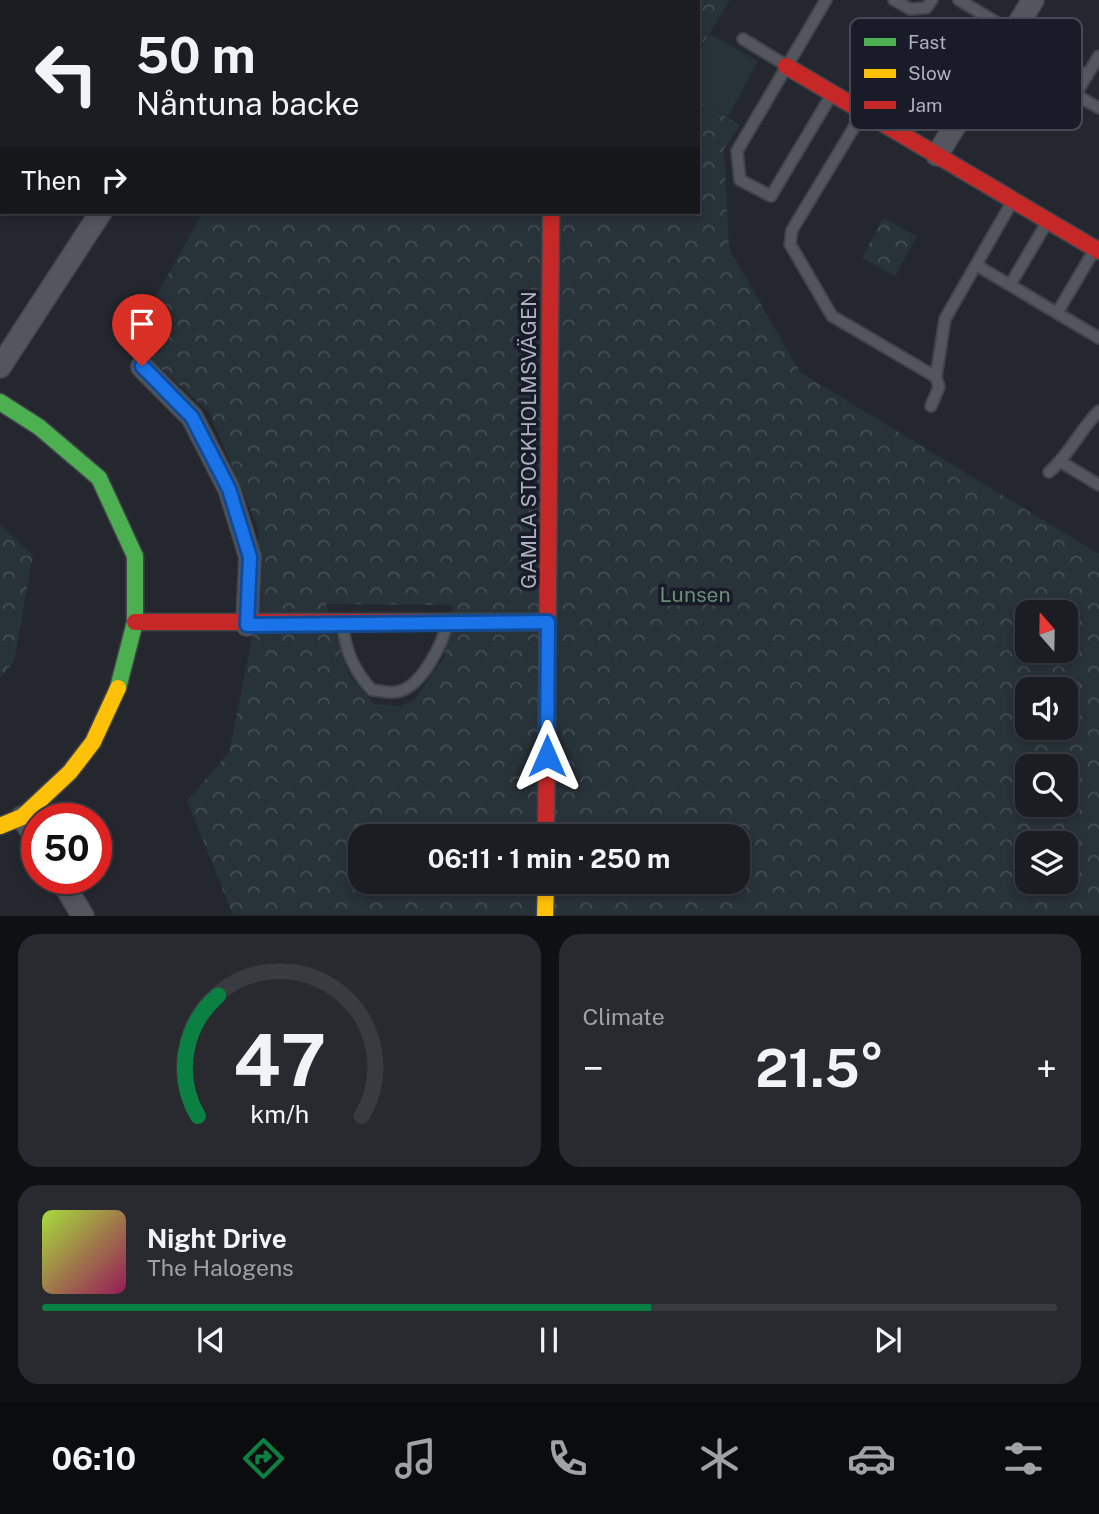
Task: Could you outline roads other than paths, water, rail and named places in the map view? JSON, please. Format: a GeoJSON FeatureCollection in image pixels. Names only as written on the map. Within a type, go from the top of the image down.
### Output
{"type":"FeatureCollection","features":[{"type":"Feature","properties":{"kind":"street"},"geometry":{"type":"LineString","coordinates":[[1022,18],[1032,0]]}},
{"type":"Feature","properties":{"kind":"street"},"geometry":{"type":"LineString","coordinates":[[786,66],[850,103]]}},
{"type":"Feature","properties":{"kind":"street"},"geometry":{"type":"LineString","coordinates":[[895,130],[1098,247]]}},
{"type":"Feature","properties":{"kind":"street"},"geometry":{"type":"LineString","coordinates":[[937,155],[953,130]]}},
{"type":"Feature","properties":{"kind":"street"},"geometry":{"type":"LineString","coordinates":[[0,367],[100,214]]}},
{"type":"Feature","properties":{"kind":"street","name":"GAMLA STOCKHOLMSVÄGEN"},"geometry":{"type":"LineString","coordinates":[[546,824],[551,214]]}},
{"type":"Feature","properties":{"kind":"street"},"geometry":{"type":"LineString","coordinates":[[142,366],[192,417],[229,489],[250,557],[247,625]]}},
{"type":"Feature","properties":{"kind":"street"},"geometry":{"type":"LineString","coordinates":[[0,402],[39,427],[99,478],[135,556],[135,621],[119,685],[93,742],[70,772],[37,803]]}},
{"type":"Feature","properties":{"kind":"street"},"geometry":{"type":"LineString","coordinates":[[135,621],[247,625],[548,622]]}},
{"type":"Feature","properties":{"kind":"street"},"geometry":{"type":"LineString","coordinates":[[0,826],[21,817]]}},
{"type":"Feature","properties":{"kind":"street"},"geometry":{"type":"LineString","coordinates":[[70,894],[83,915]]}},
{"type":"Feature","properties":{"kind":"street"},"geometry":{"type":"LineString","coordinates":[[545,915],[546,894]]}},
{"type":"Feature","properties":{"kind":"lane"},"geometry":{"type":"LineString","coordinates":[[825,0],[737,152],[740,180],[771,196],[833,93]]}},
{"type":"Feature","properties":{"kind":"lane"},"geometry":{"type":"LineString","coordinates":[[894,0],[910,9],[926,8],[932,0]]}},
{"type":"Feature","properties":{"kind":"lane"},"geometry":{"type":"LineString","coordinates":[[959,0],[988,18]]}},
{"type":"Feature","properties":{"kind":"lane"},"geometry":{"type":"LineString","coordinates":[[743,39],[786,66]]}},
{"type":"Feature","properties":{"kind":"lane"},"geometry":{"type":"LineString","coordinates":[[1082,84],[1099,56]]}},
{"type":"Feature","properties":{"kind":"lane"},"geometry":{"type":"LineString","coordinates":[[1082,73],[1087,76]]}},
{"type":"Feature","properties":{"kind":"lane"},"geometry":{"type":"LineString","coordinates":[[1082,98],[1099,108]]}},
{"type":"Feature","properties":{"kind":"lane"},"geometry":{"type":"LineString","coordinates":[[852,130],[792,230],[790,244],[832,316],[936,377]]}},
{"type":"Feature","properties":{"kind":"lane"},"geometry":{"type":"LineString","coordinates":[[931,406],[939,387],[936,377],[945,319],[1013,200]]}},
{"type":"Feature","properties":{"kind":"lane"},"geometry":{"type":"LineString","coordinates":[[1010,285],[1048,220]]}},
{"type":"Feature","properties":{"kind":"lane"},"geometry":{"type":"LineString","coordinates":[[1057,313],[1098,247]]}},
{"type":"Feature","properties":{"kind":"lane"},"geometry":{"type":"LineString","coordinates":[[976,265],[1099,338]]}},
{"type":"Feature","properties":{"kind":"lane"},"geometry":{"type":"LineString","coordinates":[[1049,472],[1061,462],[1084,426],[1099,411]]}},
{"type":"Feature","properties":{"kind":"lane"},"geometry":{"type":"LineString","coordinates":[[1061,462],[1099,485]]}},
{"type":"Feature","properties":{"kind":"lane"},"geometry":{"type":"LineString","coordinates":[[343,622],[344,639],[359,676],[372,690],[398,692],[413,685],[443,641],[447,623]]}},
{"type":"Feature","properties":{"kind":"park label","name":"Lunsen"},"geometry":{"type":"Point","coordinates":[695,594]}}]}
